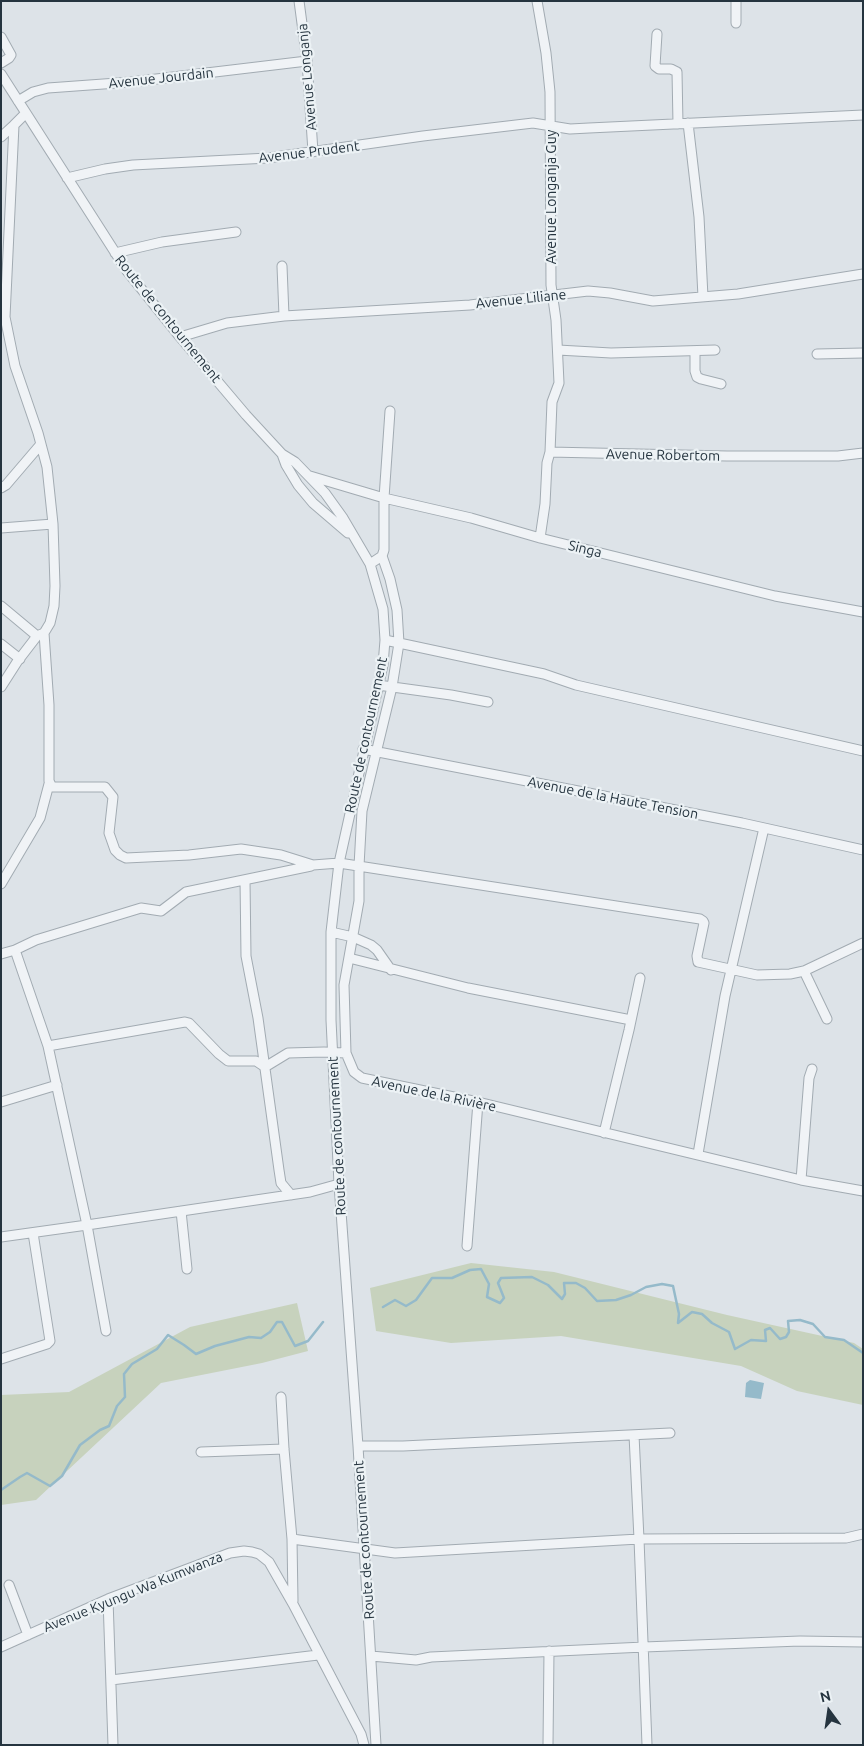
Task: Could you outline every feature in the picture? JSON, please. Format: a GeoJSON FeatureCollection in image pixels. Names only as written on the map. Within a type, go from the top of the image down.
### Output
{"type":"FeatureCollection","features":[{"type":"Feature","properties":{"kind":"street","name":"Avenue Longanja"},"geometry":{"type":"LineString","coordinates":[[299,1],[307,61],[313,152]]}},
{"type":"Feature","properties":{"kind":"street","name":"Avenue Longanja Guy"},"geometry":{"type":"LineString","coordinates":[[537,1],[546,53],[550,92],[552,295],[558,350],[559,383],[552,402],[550,452]]}},
{"type":"Feature","properties":{"kind":"street"},"geometry":{"type":"LineString","coordinates":[[736,1],[736,23]]}},
{"type":"Feature","properties":{"kind":"street"},"geometry":{"type":"LineString","coordinates":[[656,34],[655,66],[659,69],[672,68],[676,72],[678,124]]}},
{"type":"Feature","properties":{"kind":"street"},"geometry":{"type":"LineString","coordinates":[[1,37],[11,54],[9,58],[1,63]]}},
{"type":"Feature","properties":{"kind":"street","name":"Avenue Jourdain"},"geometry":{"type":"LineString","coordinates":[[18,101],[33,92],[48,88],[131,82],[307,61]]}},
{"type":"Feature","properties":{"kind":"street","name":"Route de contournement"},"geometry":{"type":"LineString","coordinates":[[1,74],[127,271],[180,337],[282,454],[295,462],[310,476],[343,518],[370,564],[383,609],[385,640],[383,665],[363,748],[339,863],[331,932],[332,1052],[339,1184],[358,1446],[376,1745]]}},
{"type":"Feature","properties":{"kind":"street"},"geometry":{"type":"LineString","coordinates":[[1,136],[26,114]]}},
{"type":"Feature","properties":{"kind":"street","name":"Avenue Prudent"},"geometry":{"type":"LineString","coordinates":[[67,178],[133,165],[268,158],[525,124],[542,123],[550,126],[589,128],[863,115]]}},
{"type":"Feature","properties":{"kind":"street"},"geometry":{"type":"LineString","coordinates":[[688,123],[699,217],[703,297]]}},
{"type":"Feature","properties":{"kind":"street"},"geometry":{"type":"LineString","coordinates":[[1,686],[20,659],[50,623],[54,606],[55,586],[53,524],[47,467],[15,366],[3,318],[14,125]]}},
{"type":"Feature","properties":{"kind":"street"},"geometry":{"type":"LineString","coordinates":[[115,253],[162,242],[236,232]]}},
{"type":"Feature","properties":{"kind":"street"},"geometry":{"type":"LineString","coordinates":[[282,266],[284,316]]}},
{"type":"Feature","properties":{"kind":"street","name":"Avenue Liliane"},"geometry":{"type":"LineString","coordinates":[[180,337],[227,323],[284,316],[470,304],[588,291],[653,301],[747,293],[863,274]]}},
{"type":"Feature","properties":{"kind":"street"},"geometry":{"type":"LineString","coordinates":[[558,350],[611,353],[715,350]]}},
{"type":"Feature","properties":{"kind":"street"},"geometry":{"type":"LineString","coordinates":[[694,351],[697,377],[721,384]]}},
{"type":"Feature","properties":{"kind":"street"},"geometry":{"type":"LineString","coordinates":[[816,354],[863,353]]}},
{"type":"Feature","properties":{"kind":"street"},"geometry":{"type":"LineString","coordinates":[[265,1067],[288,1053],[346,1053],[344,985],[359,901],[362,811],[392,687],[399,643],[397,610],[390,579],[382,556],[384,550],[384,498],[390,411]]}},
{"type":"Feature","properties":{"kind":"street"},"geometry":{"type":"LineString","coordinates":[[1,488],[6,485],[41,444]]}},
{"type":"Feature","properties":{"kind":"street"},"geometry":{"type":"LineString","coordinates":[[540,538],[545,514],[547,463],[550,452]]}},
{"type":"Feature","properties":{"kind":"street","name":"Avenue Robertom"},"geometry":{"type":"LineString","coordinates":[[550,452],[727,456],[838,456],[863,453]]}},
{"type":"Feature","properties":{"kind":"street","name":"Route de contournement"},"geometry":{"type":"LineString","coordinates":[[282,454],[298,485],[313,503],[354,538]]}},
{"type":"Feature","properties":{"kind":"street","name":"Singa"},"geometry":{"type":"LineString","coordinates":[[310,476],[384,498],[470,518],[540,538],[775,596],[863,612]]}},
{"type":"Feature","properties":{"kind":"street"},"geometry":{"type":"LineString","coordinates":[[1,528],[53,524]]}},
{"type":"Feature","properties":{"kind":"street"},"geometry":{"type":"LineString","coordinates":[[370,564],[382,556]]}},
{"type":"Feature","properties":{"kind":"street"},"geometry":{"type":"LineString","coordinates":[[1,606],[40,635],[49,705],[49,784],[40,818],[1,884]]}},
{"type":"Feature","properties":{"kind":"street"},"geometry":{"type":"LineString","coordinates":[[385,640],[544,674],[576,685],[863,751]]}},
{"type":"Feature","properties":{"kind":"street"},"geometry":{"type":"LineString","coordinates":[[1,644],[20,659]]}},
{"type":"Feature","properties":{"kind":"street"},"geometry":{"type":"LineString","coordinates":[[378,685],[488,702]]}},
{"type":"Feature","properties":{"kind":"street","name":"Avenue de la Haute Tension"},"geometry":{"type":"LineString","coordinates":[[363,748],[764,828],[863,850]]}},
{"type":"Feature","properties":{"kind":"street"},"geometry":{"type":"LineString","coordinates":[[49,784],[52,787],[105,787],[113,797],[109,833],[115,850],[126,858],[241,850],[281,855],[313,865]]}},
{"type":"Feature","properties":{"kind":"street"},"geometry":{"type":"LineString","coordinates":[[698,1154],[731,970],[764,828]]}},
{"type":"Feature","properties":{"kind":"street"},"geometry":{"type":"LineString","coordinates":[[1,954],[16,950],[36,940],[141,908],[161,911],[186,892],[313,865],[339,863],[700,919],[704,924],[696,960],[698,962],[757,975],[790,974],[804,971],[863,943]]}},
{"type":"Feature","properties":{"kind":"street"},"geometry":{"type":"LineString","coordinates":[[245,880],[246,956],[265,1067],[281,1183],[291,1194]]}},
{"type":"Feature","properties":{"kind":"street"},"geometry":{"type":"LineString","coordinates":[[331,932],[362,940],[377,950],[391,970]]}},
{"type":"Feature","properties":{"kind":"street"},"geometry":{"type":"LineString","coordinates":[[16,950],[48,1046],[87,1225],[106,1331]]}},
{"type":"Feature","properties":{"kind":"street"},"geometry":{"type":"LineString","coordinates":[[349,958],[468,988],[631,1020]]}},
{"type":"Feature","properties":{"kind":"street"},"geometry":{"type":"LineString","coordinates":[[804,971],[827,1019]]}},
{"type":"Feature","properties":{"kind":"street"},"geometry":{"type":"LineString","coordinates":[[604,1133],[640,978]]}},
{"type":"Feature","properties":{"kind":"street"},"geometry":{"type":"LineString","coordinates":[[48,1046],[185,1022],[189,1023],[218,1054],[228,1061],[256,1061],[265,1067]]}},
{"type":"Feature","properties":{"kind":"street","name":"Avenue de la Rivière"},"geometry":{"type":"LineString","coordinates":[[346,1053],[354,1072],[362,1078],[478,1102],[801,1180],[863,1191]]}},
{"type":"Feature","properties":{"kind":"street"},"geometry":{"type":"LineString","coordinates":[[801,1180],[809,1078],[812,1069]]}},
{"type":"Feature","properties":{"kind":"street"},"geometry":{"type":"LineString","coordinates":[[1,1102],[57,1085]]}},
{"type":"Feature","properties":{"kind":"street"},"geometry":{"type":"LineString","coordinates":[[467,1246],[478,1102]]}},
{"type":"Feature","properties":{"kind":"street"},"geometry":{"type":"LineString","coordinates":[[1,1237],[291,1194],[339,1184]]}},
{"type":"Feature","properties":{"kind":"street"},"geometry":{"type":"LineString","coordinates":[[182,1211],[187,1269]]}},
{"type":"Feature","properties":{"kind":"street"},"geometry":{"type":"LineString","coordinates":[[1,1359],[47,1344],[50,1341],[33,1233]]}},
{"type":"Feature","properties":{"kind":"street"},"geometry":{"type":"LineString","coordinates":[[281,1397],[292,1538],[293,1604]]}},
{"type":"Feature","properties":{"kind":"street"},"geometry":{"type":"LineString","coordinates":[[358,1446],[403,1446],[670,1433]]}},
{"type":"Feature","properties":{"kind":"street"},"geometry":{"type":"LineString","coordinates":[[634,1435],[647,1745]]}},
{"type":"Feature","properties":{"kind":"street"},"geometry":{"type":"LineString","coordinates":[[201,1452],[284,1449]]}},
{"type":"Feature","properties":{"kind":"street"},"geometry":{"type":"LineString","coordinates":[[292,1538],[395,1553],[639,1539],[846,1538],[863,1534]]}},
{"type":"Feature","properties":{"kind":"street","name":"Avenue Kyungu Wa Kumwanza"},"geometry":{"type":"LineString","coordinates":[[1,1647],[108,1600],[230,1553],[244,1551],[259,1554],[269,1562],[293,1604],[361,1734],[364,1745]]}},
{"type":"Feature","properties":{"kind":"street"},"geometry":{"type":"LineString","coordinates":[[9,1585],[28,1635]]}},
{"type":"Feature","properties":{"kind":"street"},"geometry":{"type":"LineString","coordinates":[[108,1600],[113,1745]]}},
{"type":"Feature","properties":{"kind":"street"},"geometry":{"type":"LineString","coordinates":[[371,1656],[416,1660],[431,1657],[644,1647],[809,1641],[863,1642]]}},
{"type":"Feature","properties":{"kind":"street"},"geometry":{"type":"LineString","coordinates":[[548,1745],[549,1651]]}},
{"type":"Feature","properties":{"kind":"street"},"geometry":{"type":"LineString","coordinates":[[111,1680],[318,1655]]}},
{"type":"Feature","properties":{"kind":"green space"},"geometry":{"type":"Polygon","coordinates":[[[471,1263],[554,1272],[727,1315],[854,1343],[863,1349],[863,1405],[797,1391],[741,1366],[561,1336],[451,1343],[376,1331],[370,1288],[471,1263]]]}},
{"type":"Feature","properties":{"kind":"green space"},"geometry":{"type":"Polygon","coordinates":[[[297,1303],[308,1351],[262,1363],[161,1383],[36,1500],[1,1505],[1,1395],[69,1392],[190,1327],[297,1303]]]}},
{"type":"Feature","properties":{"kind":"water"},"geometry":{"type":"Polygon","coordinates":[[[750,1380],[764,1383],[761,1399],[745,1397],[746,1383],[750,1380]]]}},
{"type":"Feature","properties":{"kind":"waterway"},"geometry":{"type":"LineString","coordinates":[[383,1307],[395,1300],[406,1306],[416,1300],[432,1278],[452,1278],[470,1270],[481,1269],[489,1284],[487,1297],[500,1303],[504,1298],[498,1283],[501,1278],[532,1277],[548,1285],[562,1299],[565,1294],[564,1283],[576,1283],[585,1288],[597,1301],[616,1300],[646,1287],[662,1284],[673,1286],[679,1314],[678,1323],[692,1312],[702,1314],[712,1323],[729,1332],[735,1349],[751,1340],[766,1341],[765,1330],[770,1328],[780,1339],[786,1337],[789,1332],[788,1321],[800,1320],[813,1324],[825,1337],[844,1340],[863,1353]]}},
{"type":"Feature","properties":{"kind":"waterway"},"geometry":{"type":"LineString","coordinates":[[1,1490],[27,1473],[50,1486],[62,1476],[80,1445],[100,1430],[109,1426],[117,1406],[125,1397],[124,1374],[132,1364],[157,1349],[168,1335],[196,1354],[215,1346],[249,1337],[261,1338],[270,1332],[277,1322],[282,1322],[295,1346],[308,1341],[323,1322]]}}]}
